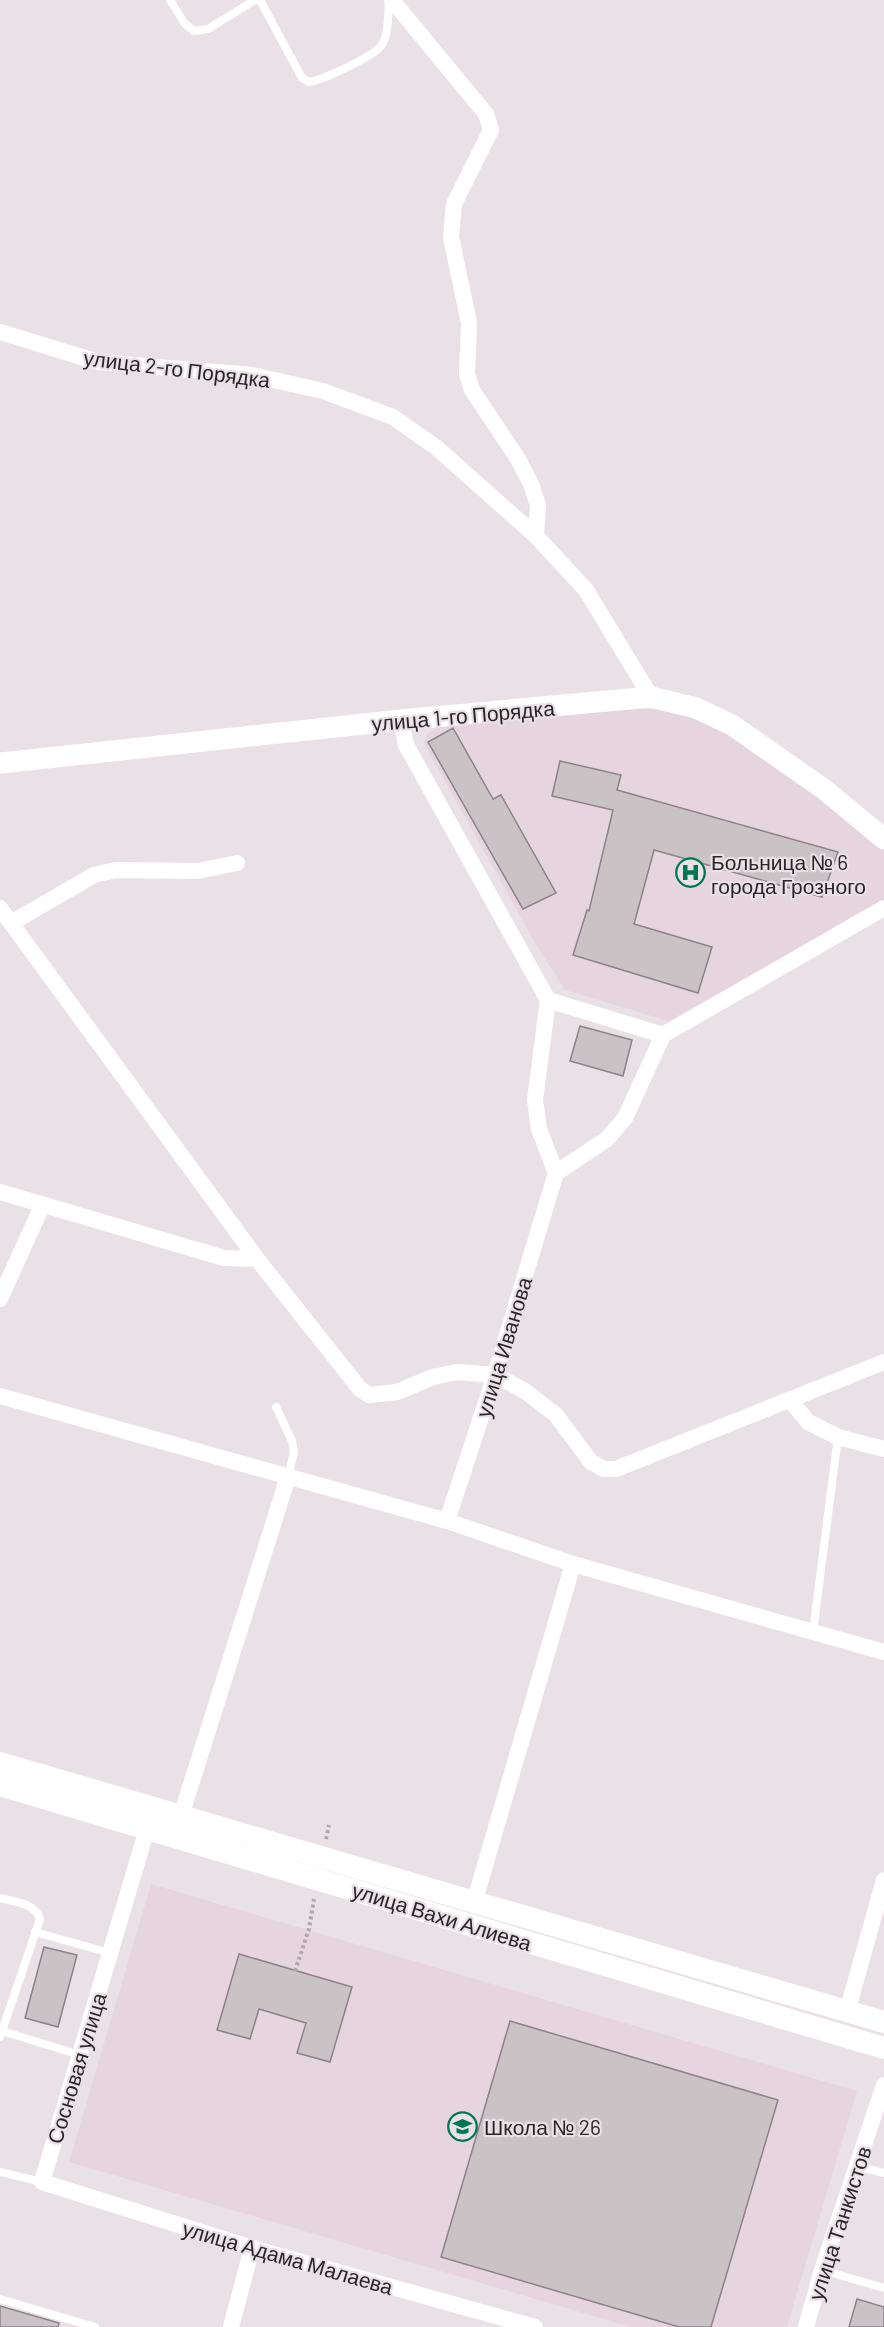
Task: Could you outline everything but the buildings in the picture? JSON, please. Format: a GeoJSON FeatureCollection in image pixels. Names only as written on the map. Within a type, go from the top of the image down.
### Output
{"type":"FeatureCollection","features":[{"type":"Feature","properties":{"kind":"main road","name":"улица Вахи Алиева"},"geometry":{"type":"LineString","coordinates":[[0,1763],[884,2022]]}},
{"type":"Feature","properties":{"kind":"main road","name":"улица Вахи Алиева"},"geometry":{"type":"LineString","coordinates":[[0,1785],[884,2048]]}},
{"type":"Feature","properties":{"kind":"street"},"geometry":{"type":"LineString","coordinates":[[391,0],[486,114],[491,130],[454,204],[452,237],[469,322],[467,374],[472,390],[518,459],[531,484],[538,505],[536,536]]}},
{"type":"Feature","properties":{"kind":"street","name":"улица 2-го Порядка"},"geometry":{"type":"LineString","coordinates":[[0,332],[98,362],[252,375],[323,391],[393,417],[437,448],[474,480],[536,536],[586,590],[651,697]]}},
{"type":"Feature","properties":{"kind":"street","name":"улица 1-го Порядка"},"geometry":{"type":"LineString","coordinates":[[0,763],[401,720],[651,697],[696,708],[732,725],[825,790],[884,839]]}},
{"type":"Feature","properties":{"kind":"street"},"geometry":{"type":"LineString","coordinates":[[401,720],[406,745],[548,1000],[534,1100],[539,1129],[556,1173],[607,1139],[625,1118],[663,1035],[884,908]]}},
{"type":"Feature","properties":{"kind":"street"},"geometry":{"type":"LineString","coordinates":[[10,923],[94,875],[116,870],[198,871],[237,863]]}},
{"type":"Feature","properties":{"kind":"street"},"geometry":{"type":"LineString","coordinates":[[0,908],[257,1259],[360,1389],[369,1395],[397,1392],[433,1377],[457,1372],[495,1375],[525,1391],[556,1416],[591,1462],[604,1469],[616,1469],[884,1362]]}},
{"type":"Feature","properties":{"kind":"street"},"geometry":{"type":"LineString","coordinates":[[548,1000],[663,1035]]}},
{"type":"Feature","properties":{"kind":"street","name":"улица Иванова"},"geometry":{"type":"LineString","coordinates":[[447,1521],[495,1375],[556,1173]]}},
{"type":"Feature","properties":{"kind":"street"},"geometry":{"type":"LineString","coordinates":[[0,1192],[224,1258],[257,1259]]}},
{"type":"Feature","properties":{"kind":"street"},"geometry":{"type":"LineString","coordinates":[[0,1299],[42,1206]]}},
{"type":"Feature","properties":{"kind":"street"},"geometry":{"type":"LineString","coordinates":[[0,1396],[447,1521],[573,1564],[884,1652]]}},
{"type":"Feature","properties":{"kind":"street"},"geometry":{"type":"LineString","coordinates":[[790,1400],[808,1422],[838,1437],[884,1449]]}},
{"type":"Feature","properties":{"kind":"street"},"geometry":{"type":"LineString","coordinates":[[181,1816],[288,1477]]}},
{"type":"Feature","properties":{"kind":"street"},"geometry":{"type":"LineString","coordinates":[[474,1903],[573,1564]]}},
{"type":"Feature","properties":{"kind":"street","name":"Сосновая улица"},"geometry":{"type":"LineString","coordinates":[[42,2182],[147,1829]]}},
{"type":"Feature","properties":{"kind":"street"},"geometry":{"type":"LineString","coordinates":[[847,2013],[884,1880]]}},
{"type":"Feature","properties":{"kind":"street","name":"улица Танкистов"},"geometry":{"type":"LineString","coordinates":[[806,2327],[822,2270],[884,2085]]}},
{"type":"Feature","properties":{"kind":"street","name":"улица Адама Малаева"},"geometry":{"type":"LineString","coordinates":[[42,2182],[252,2248],[535,2327]]}},
{"type":"Feature","properties":{"kind":"street"},"geometry":{"type":"LineString","coordinates":[[231,2327],[252,2248]]}},
{"type":"Feature","properties":{"kind":"lane"},"geometry":{"type":"LineString","coordinates":[[170,0],[185,24],[194,31],[208,29],[255,0]]}},
{"type":"Feature","properties":{"kind":"lane"},"geometry":{"type":"LineString","coordinates":[[260,0],[302,78],[309,82],[320,81],[374,53],[382,45],[391,0]]}},
{"type":"Feature","properties":{"kind":"lane"},"geometry":{"type":"LineString","coordinates":[[276,1407],[292,1441],[294,1452],[288,1477]]}},
{"type":"Feature","properties":{"kind":"lane"},"geometry":{"type":"LineString","coordinates":[[813,1632],[838,1437]]}},
{"type":"Feature","properties":{"kind":"lane"},"geometry":{"type":"LineString","coordinates":[[0,1898],[31,1907],[38,1912],[39,1919],[1,2034],[80,2055]]}},
{"type":"Feature","properties":{"kind":"lane"},"geometry":{"type":"LineString","coordinates":[[35,1932],[110,1953]]}},
{"type":"Feature","properties":{"kind":"lane"},"geometry":{"type":"LineString","coordinates":[[856,2166],[884,2173]]}},
{"type":"Feature","properties":{"kind":"lane"},"geometry":{"type":"LineString","coordinates":[[0,2172],[42,2182]]}},
{"type":"Feature","properties":{"kind":"lane"},"geometry":{"type":"LineString","coordinates":[[822,2270],[884,2288]]}},
{"type":"Feature","properties":{"kind":"lane"},"geometry":{"type":"LineString","coordinates":[[0,2299],[95,2327]]}},
{"type":"Feature","properties":{"kind":"shaded area","name":"Больница № 6 города Грозного"},"geometry":{"type":"Polygon","coordinates":[[[597,709],[679,709],[723,728],[884,845],[884,901],[668,1021],[565,990],[535,943],[424,744],[427,734],[438,727],[597,709]]]}},
{"type":"Feature","properties":{"kind":"shaded area","name":"Школа № 26"},"geometry":{"type":"Polygon","coordinates":[[[151,1884],[857,2091],[787,2327],[631,2327],[69,2162],[151,1884]]]}},
{"type":"Feature","properties":{"kind":"place","name":"Больница № 6 города Грозного"},"geometry":{"type":"Point","coordinates":[690,873]}},
{"type":"Feature","properties":{"kind":"place","name":"Школа № 26"},"geometry":{"type":"Point","coordinates":[463,2126]}}]}
